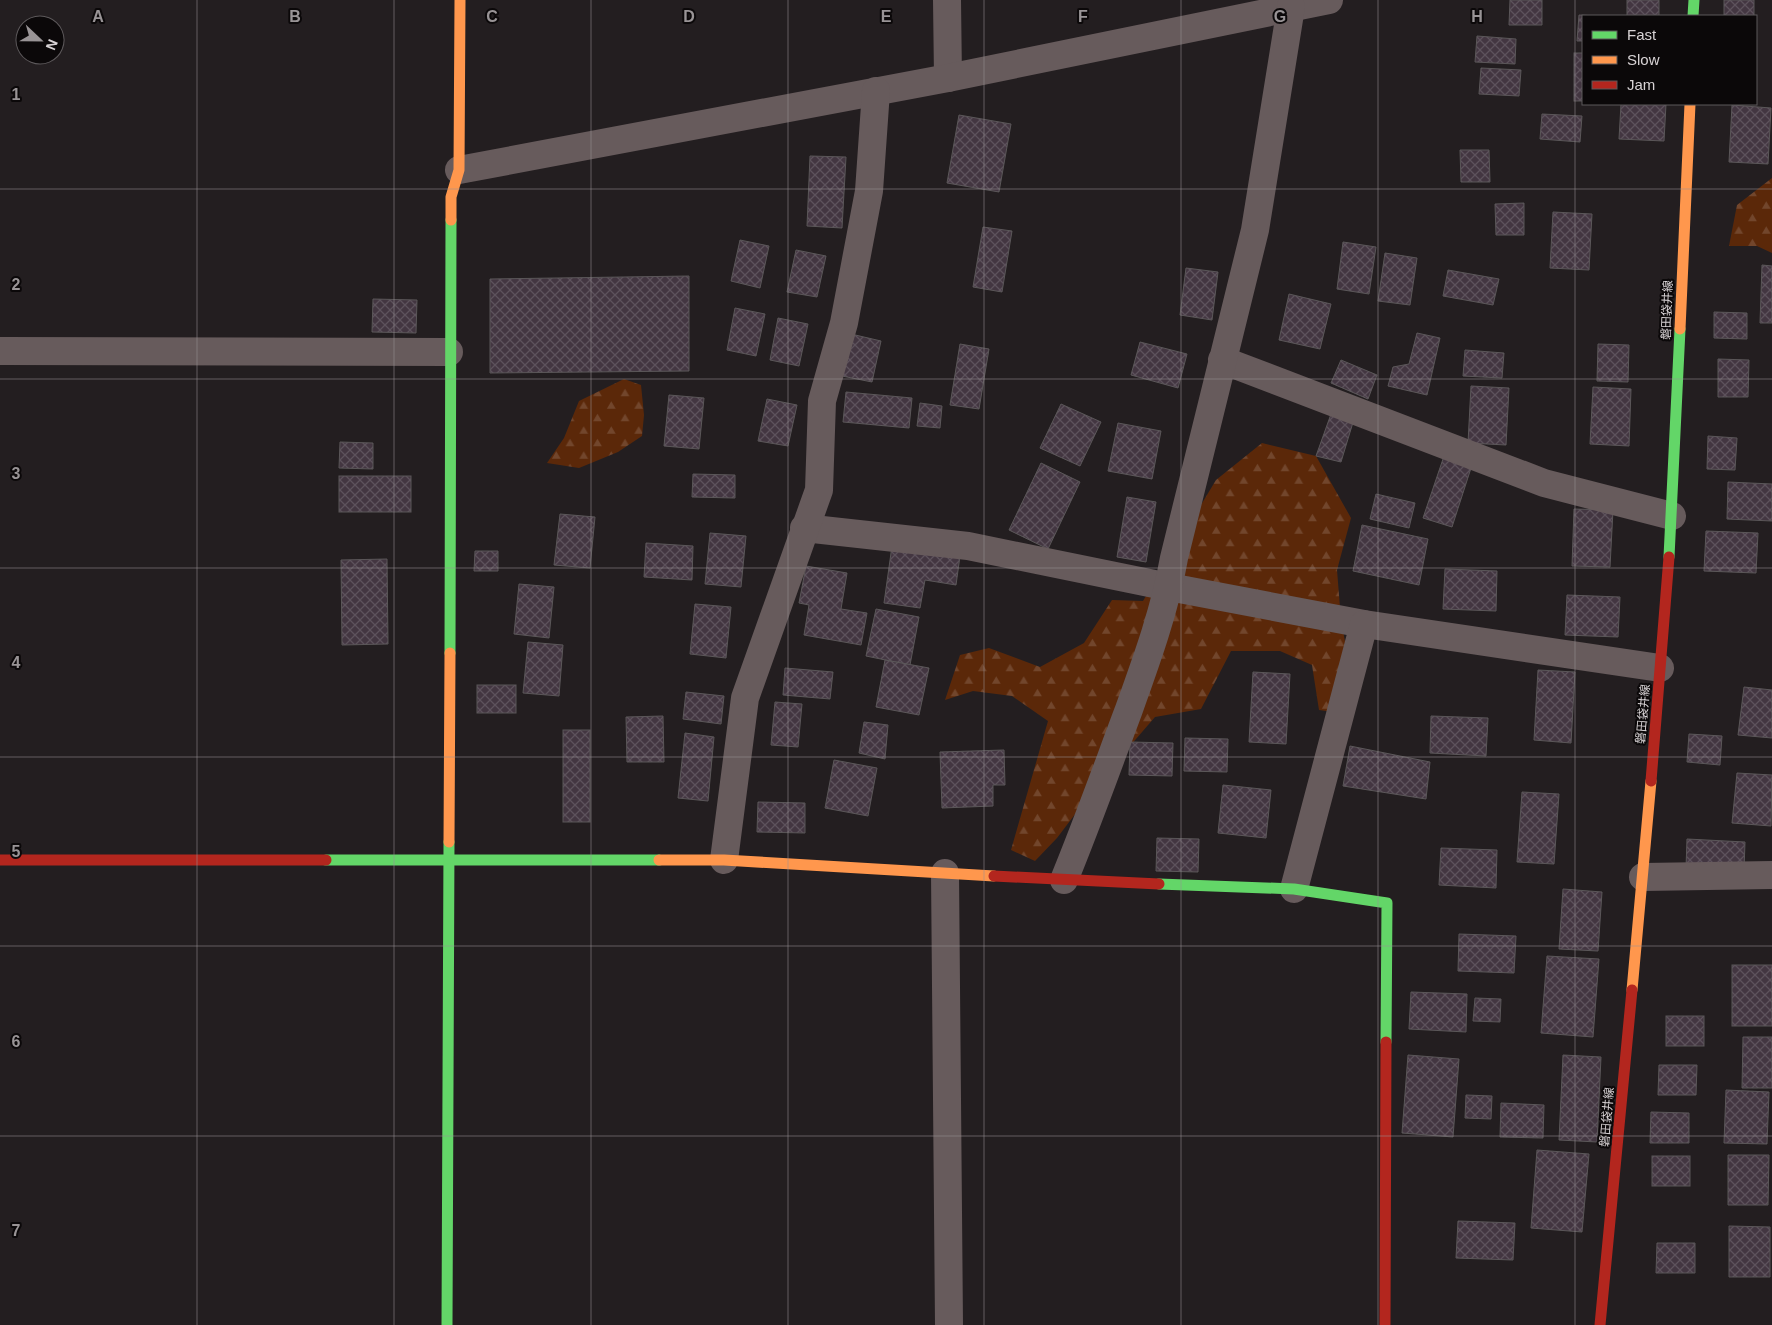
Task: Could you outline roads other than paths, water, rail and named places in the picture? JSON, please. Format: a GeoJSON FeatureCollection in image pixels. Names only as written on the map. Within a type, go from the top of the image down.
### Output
{"type":"FeatureCollection","features":[{"type":"Feature","properties":{"kind":"street"},"geometry":{"type":"LineString","coordinates":[[447,1325],[451,197],[459,170],[460,0]]}},
{"type":"Feature","properties":{"kind":"street"},"geometry":{"type":"LineString","coordinates":[[947,0],[948,78]]}},
{"type":"Feature","properties":{"kind":"street"},"geometry":{"type":"LineString","coordinates":[[459,170],[948,78],[1329,0]]}},
{"type":"Feature","properties":{"kind":"street"},"geometry":{"type":"LineString","coordinates":[[1693,15],[1694,0]]}},
{"type":"Feature","properties":{"kind":"street"},"geometry":{"type":"LineString","coordinates":[[1064,880],[1088,822],[1130,706],[1169,587],[1174,558],[1255,230],[1291,8]]}},
{"type":"Feature","properties":{"kind":"street"},"geometry":{"type":"LineString","coordinates":[[724,860],[745,698],[818,490],[822,401],[844,323],[869,191],[876,91]]}},
{"type":"Feature","properties":{"kind":"street","name":"磐田袋井線"},"geometry":{"type":"LineString","coordinates":[[1600,1325],[1643,877],[1672,516],[1690,105]]}},
{"type":"Feature","properties":{"kind":"street"},"geometry":{"type":"LineString","coordinates":[[0,350],[450,352]]}},
{"type":"Feature","properties":{"kind":"street"},"geometry":{"type":"LineString","coordinates":[[1222,360],[1544,483],[1672,516]]}},
{"type":"Feature","properties":{"kind":"street"},"geometry":{"type":"LineString","coordinates":[[804,528],[968,546],[1364,624],[1660,668]]}},
{"type":"Feature","properties":{"kind":"street"},"geometry":{"type":"LineString","coordinates":[[1294,889],[1364,624]]}},
{"type":"Feature","properties":{"kind":"street"},"geometry":{"type":"LineString","coordinates":[[0,860],[724,860],[1064,880],[1294,889],[1387,903],[1385,1325]]}},
{"type":"Feature","properties":{"kind":"street"},"geometry":{"type":"LineString","coordinates":[[945,872],[949,1325]]}},
{"type":"Feature","properties":{"kind":"street"},"geometry":{"type":"LineString","coordinates":[[1643,877],[1772,875]]}}]}
